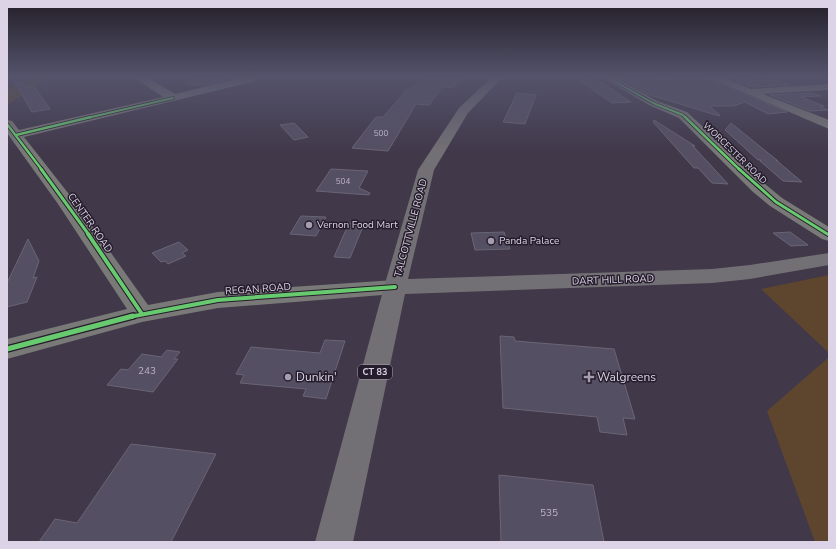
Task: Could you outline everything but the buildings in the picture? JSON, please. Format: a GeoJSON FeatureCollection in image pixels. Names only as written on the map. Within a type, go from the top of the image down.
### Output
{"type":"FeatureCollection","features":[{"type":"Feature","properties":{"kind":"main road","name":"TALCOTTVILLE ROAD"},"geometry":{"type":"LineString","coordinates":[[334,542],[426,170],[463,111],[473,102]]}},
{"type":"Feature","properties":{"kind":"main road","name":"DART HILL ROAD"},"geometry":{"type":"LineString","coordinates":[[396,287],[712,276],[750,272],[829,259]]}},
{"type":"Feature","properties":{"kind":"street"},"geometry":{"type":"LineString","coordinates":[[11,129],[154,102]]}},
{"type":"Feature","properties":{"kind":"street","name":"WORCESTER ROAD"},"geometry":{"type":"LineString","coordinates":[[651,102],[684,115],[759,188],[776,202],[829,235]]}},
{"type":"Feature","properties":{"kind":"street"},"geometry":{"type":"LineString","coordinates":[[773,102],[829,125]]}},
{"type":"Feature","properties":{"kind":"street","name":"CENTER ROAD"},"geometry":{"type":"LineString","coordinates":[[11,129],[66,202],[142,314]]}},
{"type":"Feature","properties":{"kind":"street","name":"REGAN ROAD"},"geometry":{"type":"LineString","coordinates":[[7,349],[142,314],[218,300],[396,287]]}},
{"type":"Feature","properties":{"kind":"shaded area"},"geometry":{"type":"Polygon","coordinates":[[[829,275],[829,353],[761,289],[829,275]]]}},
{"type":"Feature","properties":{"kind":"shaded area"},"geometry":{"type":"Polygon","coordinates":[[[829,357],[829,542],[815,542],[767,411],[829,357]]]}},
{"type":"Feature","properties":{"kind":"cycle path"},"geometry":{"type":"LineString","coordinates":[[16,135],[158,102]]}},
{"type":"Feature","properties":{"kind":"cycle path"},"geometry":{"type":"LineString","coordinates":[[651,102],[683,115],[759,188],[776,202],[829,235]]}},
{"type":"Feature","properties":{"kind":"cycle path"},"geometry":{"type":"LineString","coordinates":[[7,124],[66,202],[142,314]]}},
{"type":"Feature","properties":{"kind":"cycle path"},"geometry":{"type":"LineString","coordinates":[[7,349],[142,314],[218,300],[395,287]]}},
{"type":"Feature","properties":{"kind":"place","name":"Vernon Food Mart"},"geometry":{"type":"Point","coordinates":[309,225]}},
{"type":"Feature","properties":{"kind":"place","name":"Panda Palace"},"geometry":{"type":"Point","coordinates":[491,241]}},
{"type":"Feature","properties":{"kind":"place","name":"Dunkin'"},"geometry":{"type":"Point","coordinates":[288,377]}},
{"type":"Feature","properties":{"kind":"place","name":"Walgreens"},"geometry":{"type":"Point","coordinates":[589,377]}}]}
